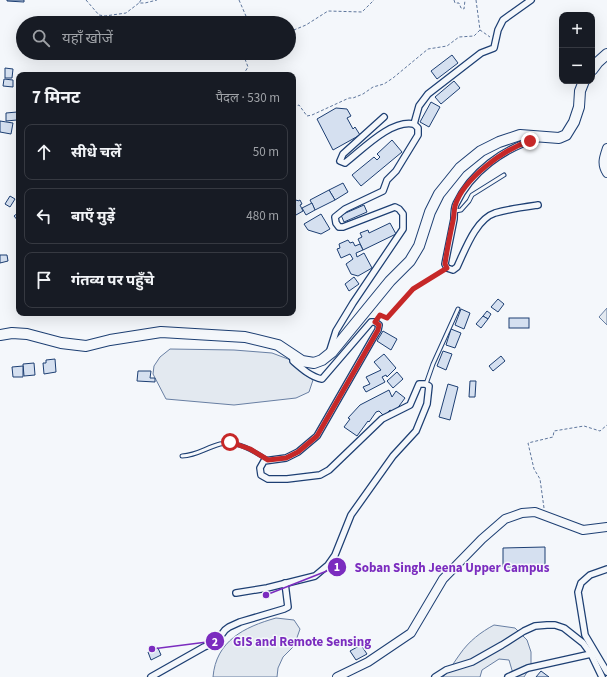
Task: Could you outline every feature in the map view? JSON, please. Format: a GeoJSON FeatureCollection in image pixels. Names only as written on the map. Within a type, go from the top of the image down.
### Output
{"type":"FeatureCollection","features":[{"type":"Feature","properties":{"kind":"highway"},"geometry":{"type":"LineString","coordinates":[[595,66],[607,54]]}},
{"type":"Feature","properties":{"kind":"highway"},"geometry":{"type":"LineString","coordinates":[[0,335],[12,333],[27,334],[61,343],[86,346],[110,340],[161,332],[245,337],[278,345],[302,361],[314,363],[322,360],[329,354],[390,281],[410,261],[419,246],[430,212],[440,194],[460,168],[481,151],[499,142],[520,135],[559,138],[566,135],[574,122],[579,107],[580,91],[583,84]]}},
{"type":"Feature","properties":{"kind":"main road"},"geometry":{"type":"LineString","coordinates":[[607,148],[603,159],[607,173]]}},
{"type":"Feature","properties":{"kind":"main road"},"geometry":{"type":"LineString","coordinates":[[337,677],[368,662],[410,633],[443,579],[482,539],[505,519],[522,513],[535,512],[583,530],[607,527]]}},
{"type":"Feature","properties":{"kind":"street"},"geometry":{"type":"LineString","coordinates":[[414,124],[419,106],[428,94],[481,53],[494,48],[498,30],[503,20],[531,0]]}},
{"type":"Feature","properties":{"kind":"street"},"geometry":{"type":"LineString","coordinates":[[329,354],[336,332],[353,303],[403,229],[403,214],[400,209],[395,207],[343,227],[339,227],[336,223],[335,217],[345,209],[383,191],[387,180],[396,170],[418,135],[418,128],[414,124],[400,124],[389,128],[345,163],[340,161],[343,154],[384,117]]}},
{"type":"Feature","properties":{"kind":"street"},"geometry":{"type":"LineString","coordinates":[[538,205],[494,213],[484,220],[474,232],[457,267],[454,270],[447,268],[445,264],[456,205],[473,177],[498,157],[520,144],[543,137]]}},
{"type":"Feature","properties":{"kind":"street"},"geometry":{"type":"LineString","coordinates":[[236,593],[315,576],[328,565],[335,555],[351,515],[393,456],[416,431],[426,404],[429,386],[426,384],[420,384],[410,405],[382,419],[329,470],[320,475],[268,480],[261,475],[260,468],[264,461],[286,458],[298,452],[317,436],[378,330],[379,325],[375,322],[370,322],[322,379],[316,378],[299,366],[293,361],[293,356]]}},
{"type":"Feature","properties":{"kind":"street"},"geometry":{"type":"LineString","coordinates":[[607,569],[590,575],[581,583],[578,592],[585,635],[607,672]]}},
{"type":"Feature","properties":{"kind":"street"},"geometry":{"type":"LineString","coordinates":[[151,677],[204,647],[216,642],[224,630],[229,627],[240,622],[288,607],[285,583]]}},
{"type":"Feature","properties":{"kind":"street"},"geometry":{"type":"LineString","coordinates":[[435,677],[446,670],[472,662],[535,626],[556,625],[564,628],[583,643],[591,654],[602,677]]}},
{"type":"Feature","properties":{"kind":"street"},"geometry":{"type":"LineString","coordinates":[[508,677],[528,668],[591,654]]}},
{"type":"Feature","properties":{"kind":"lane"},"geometry":{"type":"LineString","coordinates":[[455,210],[461,210],[472,195],[504,174]]}},
{"type":"Feature","properties":{"kind":"lane"},"geometry":{"type":"LineString","coordinates":[[426,384],[433,364],[458,309]]}},
{"type":"Feature","properties":{"kind":"lane"},"geometry":{"type":"LineString","coordinates":[[182,456],[193,455],[219,444],[230,442],[250,449],[268,460]]}},
{"type":"Feature","properties":{"kind":"path"},"geometry":{"type":"LineString","coordinates":[[86,0],[98,15],[105,16],[126,13],[141,0]]}},
{"type":"Feature","properties":{"kind":"path"},"geometry":{"type":"LineString","coordinates":[[139,3],[156,0]]}},
{"type":"Feature","properties":{"kind":"path"},"geometry":{"type":"LineString","coordinates":[[239,0],[246,16]]}},
{"type":"Feature","properties":{"kind":"path"},"geometry":{"type":"LineString","coordinates":[[296,29],[306,25],[328,11],[362,12],[374,0]]}},
{"type":"Feature","properties":{"kind":"path"},"geometry":{"type":"LineString","coordinates":[[454,0],[455,3],[459,3],[461,8],[464,8],[465,0]]}},
{"type":"Feature","properties":{"kind":"path"},"geometry":{"type":"LineString","coordinates":[[476,0],[480,30],[495,41]]}},
{"type":"Feature","properties":{"kind":"path"},"geometry":{"type":"LineString","coordinates":[[296,106],[299,105],[307,116],[349,98],[363,94],[373,87],[384,84],[428,49],[447,46],[459,37],[474,36],[480,30]]}},
{"type":"Feature","properties":{"kind":"path"},"geometry":{"type":"LineString","coordinates":[[245,60],[248,67],[245,72]]}},
{"type":"Feature","properties":{"kind":"path"},"geometry":{"type":"LineString","coordinates":[[375,322],[380,315],[387,318],[413,289],[447,268]]}},
{"type":"Feature","properties":{"kind":"path"},"geometry":{"type":"LineString","coordinates":[[546,516],[542,499],[540,479],[534,469],[528,443],[553,437],[554,431],[584,426],[600,431],[607,426]]}},
{"type":"Feature","properties":{"kind":"shaded area"},"geometry":{"type":"Polygon","coordinates":[[[607,308],[607,325],[599,317],[607,308]]]}},
{"type":"Feature","properties":{"kind":"shaded area"},"geometry":{"type":"Polygon","coordinates":[[[170,349],[234,350],[272,353],[288,359],[302,373],[313,380],[309,392],[296,398],[234,405],[166,399],[153,374],[154,366],[160,357],[170,349]]]}},
{"type":"Feature","properties":{"kind":"shaded area"},"geometry":{"type":"Polygon","coordinates":[[[276,618],[294,620],[300,629],[294,646],[283,657],[278,668],[277,677],[213,677],[215,664],[220,654],[234,637],[253,626],[276,618]]]}},
{"type":"Feature","properties":{"kind":"shaded area"},"geometry":{"type":"Polygon","coordinates":[[[494,625],[515,628],[527,640],[531,652],[531,666],[524,677],[514,677],[509,660],[499,659],[482,670],[480,677],[443,677],[467,645],[494,625]]]}},
{"type":"Feature","properties":{"kind":"building"},"geometry":{"type":"Polygon","coordinates":[[[24,0],[24,2],[7,1],[24,0]]]}},
{"type":"Feature","properties":{"kind":"building"},"geometry":{"type":"Polygon","coordinates":[[[452,55],[458,63],[437,79],[431,71],[452,55]]]}},
{"type":"Feature","properties":{"kind":"building"},"geometry":{"type":"Polygon","coordinates":[[[5,68],[13,69],[12,78],[5,78],[5,68]]]}},
{"type":"Feature","properties":{"kind":"building"},"geometry":{"type":"Polygon","coordinates":[[[4,79],[13,80],[13,87],[3,86],[4,79]]]}},
{"type":"Feature","properties":{"kind":"building"},"geometry":{"type":"Polygon","coordinates":[[[454,81],[460,88],[441,104],[435,97],[454,81]]]}},
{"type":"Feature","properties":{"kind":"building"},"geometry":{"type":"Polygon","coordinates":[[[431,102],[440,107],[429,127],[420,122],[431,102]]]}},
{"type":"Feature","properties":{"kind":"building"},"geometry":{"type":"Polygon","coordinates":[[[336,108],[347,109],[351,116],[347,118],[353,129],[355,127],[360,135],[333,150],[317,119],[336,108]]]}},
{"type":"Feature","properties":{"kind":"building"},"geometry":{"type":"Polygon","coordinates":[[[16,112],[16,120],[6,121],[6,113],[16,112]]]}},
{"type":"Feature","properties":{"kind":"building"},"geometry":{"type":"Polygon","coordinates":[[[0,121],[13,123],[11,134],[0,132],[0,121]]]}},
{"type":"Feature","properties":{"kind":"building"},"geometry":{"type":"Polygon","coordinates":[[[392,140],[402,152],[361,186],[352,175],[374,157],[377,160],[380,157],[377,154],[392,140]]]}},
{"type":"Feature","properties":{"kind":"building"},"geometry":{"type":"Polygon","coordinates":[[[343,183],[348,192],[335,200],[329,190],[343,183]]]}},
{"type":"Feature","properties":{"kind":"building"},"geometry":{"type":"Polygon","coordinates":[[[329,190],[335,200],[315,210],[310,200],[329,190]]]}},
{"type":"Feature","properties":{"kind":"building"},"geometry":{"type":"Polygon","coordinates":[[[10,196],[15,199],[10,207],[5,204],[10,196]]]}},
{"type":"Feature","properties":{"kind":"building"},"geometry":{"type":"Polygon","coordinates":[[[296,200],[300,200],[302,204],[300,205],[303,211],[296,215],[296,200]]]}},
{"type":"Feature","properties":{"kind":"building"},"geometry":{"type":"Polygon","coordinates":[[[312,203],[315,210],[306,215],[302,208],[312,203]]]}},
{"type":"Feature","properties":{"kind":"building"},"geometry":{"type":"Polygon","coordinates":[[[364,205],[367,212],[344,222],[341,215],[364,205]]]}},
{"type":"Feature","properties":{"kind":"building"},"geometry":{"type":"Polygon","coordinates":[[[321,214],[330,229],[321,234],[308,230],[304,224],[321,214]]]}},
{"type":"Feature","properties":{"kind":"building"},"geometry":{"type":"Polygon","coordinates":[[[390,223],[396,234],[363,250],[358,239],[362,237],[360,233],[368,230],[369,233],[390,223]]]}},
{"type":"Feature","properties":{"kind":"building"},"geometry":{"type":"Polygon","coordinates":[[[348,240],[350,243],[353,242],[355,246],[360,244],[363,250],[356,253],[357,257],[364,253],[372,268],[358,276],[351,274],[346,264],[353,259],[350,254],[341,258],[337,249],[340,248],[339,244],[348,240]]]}},
{"type":"Feature","properties":{"kind":"building"},"geometry":{"type":"Polygon","coordinates":[[[0,255],[7,255],[8,261],[0,263],[0,255]]]}},
{"type":"Feature","properties":{"kind":"building"},"geometry":{"type":"Polygon","coordinates":[[[354,277],[359,284],[349,291],[345,284],[354,277]]]}},
{"type":"Feature","properties":{"kind":"building"},"geometry":{"type":"Polygon","coordinates":[[[498,299],[504,304],[498,312],[491,307],[498,299]]]}},
{"type":"Feature","properties":{"kind":"building"},"geometry":{"type":"Polygon","coordinates":[[[461,309],[470,313],[464,329],[455,325],[461,309]]]}},
{"type":"Feature","properties":{"kind":"building"},"geometry":{"type":"Polygon","coordinates":[[[487,311],[491,314],[488,319],[483,316],[487,311]]]}},
{"type":"Feature","properties":{"kind":"building"},"geometry":{"type":"Polygon","coordinates":[[[483,316],[488,319],[481,328],[476,324],[483,316]]]}},
{"type":"Feature","properties":{"kind":"building"},"geometry":{"type":"Polygon","coordinates":[[[509,318],[529,318],[529,328],[509,328],[509,318]]]}},
{"type":"Feature","properties":{"kind":"building"},"geometry":{"type":"Polygon","coordinates":[[[451,329],[461,333],[455,348],[446,345],[451,329]]]}},
{"type":"Feature","properties":{"kind":"building"},"geometry":{"type":"Polygon","coordinates":[[[383,331],[397,339],[391,350],[377,341],[383,331]]]}},
{"type":"Feature","properties":{"kind":"building"},"geometry":{"type":"Polygon","coordinates":[[[443,351],[452,354],[446,370],[437,366],[443,351]]]}},
{"type":"Feature","properties":{"kind":"building"},"geometry":{"type":"Polygon","coordinates":[[[384,354],[396,368],[387,377],[386,375],[382,377],[385,382],[366,392],[363,387],[370,384],[366,377],[381,370],[374,362],[384,354]]]}},
{"type":"Feature","properties":{"kind":"building"},"geometry":{"type":"Polygon","coordinates":[[[501,356],[505,361],[493,371],[489,366],[501,356]]]}},
{"type":"Feature","properties":{"kind":"building"},"geometry":{"type":"Polygon","coordinates":[[[55,359],[56,372],[44,374],[43,363],[46,363],[46,360],[55,359]]]}},
{"type":"Feature","properties":{"kind":"building"},"geometry":{"type":"Polygon","coordinates":[[[34,363],[35,375],[24,376],[23,364],[34,363]]]}},
{"type":"Feature","properties":{"kind":"building"},"geometry":{"type":"Polygon","coordinates":[[[23,366],[23,377],[13,377],[12,367],[23,366]]]}},
{"type":"Feature","properties":{"kind":"building"},"geometry":{"type":"Polygon","coordinates":[[[138,371],[151,371],[150,378],[155,378],[155,382],[137,381],[138,371]]]}},
{"type":"Feature","properties":{"kind":"building"},"geometry":{"type":"Polygon","coordinates":[[[397,372],[403,379],[393,388],[387,381],[397,372]]]}},
{"type":"Feature","properties":{"kind":"building"},"geometry":{"type":"Polygon","coordinates":[[[470,381],[476,381],[475,397],[469,397],[470,381]]]}},
{"type":"Feature","properties":{"kind":"building"},"geometry":{"type":"Polygon","coordinates":[[[448,384],[458,387],[450,420],[439,417],[448,384]]]}},
{"type":"Feature","properties":{"kind":"building"},"geometry":{"type":"Polygon","coordinates":[[[389,390],[392,397],[396,391],[405,398],[394,413],[390,410],[384,416],[379,411],[376,412],[357,436],[344,427],[350,419],[348,418],[360,405],[389,390]]]}},
{"type":"Feature","properties":{"kind":"building"},"geometry":{"type":"Polygon","coordinates":[[[545,547],[545,566],[503,567],[503,548],[545,547]]]}},
{"type":"Feature","properties":{"kind":"building"},"geometry":{"type":"Polygon","coordinates":[[[361,645],[367,654],[356,660],[350,651],[361,645]]]}},
{"type":"Feature","properties":{"kind":"building"},"geometry":{"type":"Polygon","coordinates":[[[158,648],[161,655],[151,660],[148,652],[158,648]]]}},
{"type":"Feature","properties":{"kind":"building"},"geometry":{"type":"Polygon","coordinates":[[[541,671],[549,677],[536,677],[541,671]]]}},
{"type":"Feature","properties":{"kind":"place","name":"Soban Singh Jeena Upper Campus"},"geometry":{"type":"Point","coordinates":[266,595]}},
{"type":"Feature","properties":{"kind":"place","name":"GIS and Remote Sensing"},"geometry":{"type":"Point","coordinates":[152,649]}},
{"type":"Feature","properties":{"kind":"route"},"geometry":{"type":"LineString","coordinates":[[230,442],[250,449],[268,460],[286,458],[307,446],[317,436],[378,330],[379,325],[375,322],[378,317],[380,315],[387,318],[413,289],[447,268],[445,264],[456,205],[473,177],[498,157],[520,144],[530,141]]}}]}
